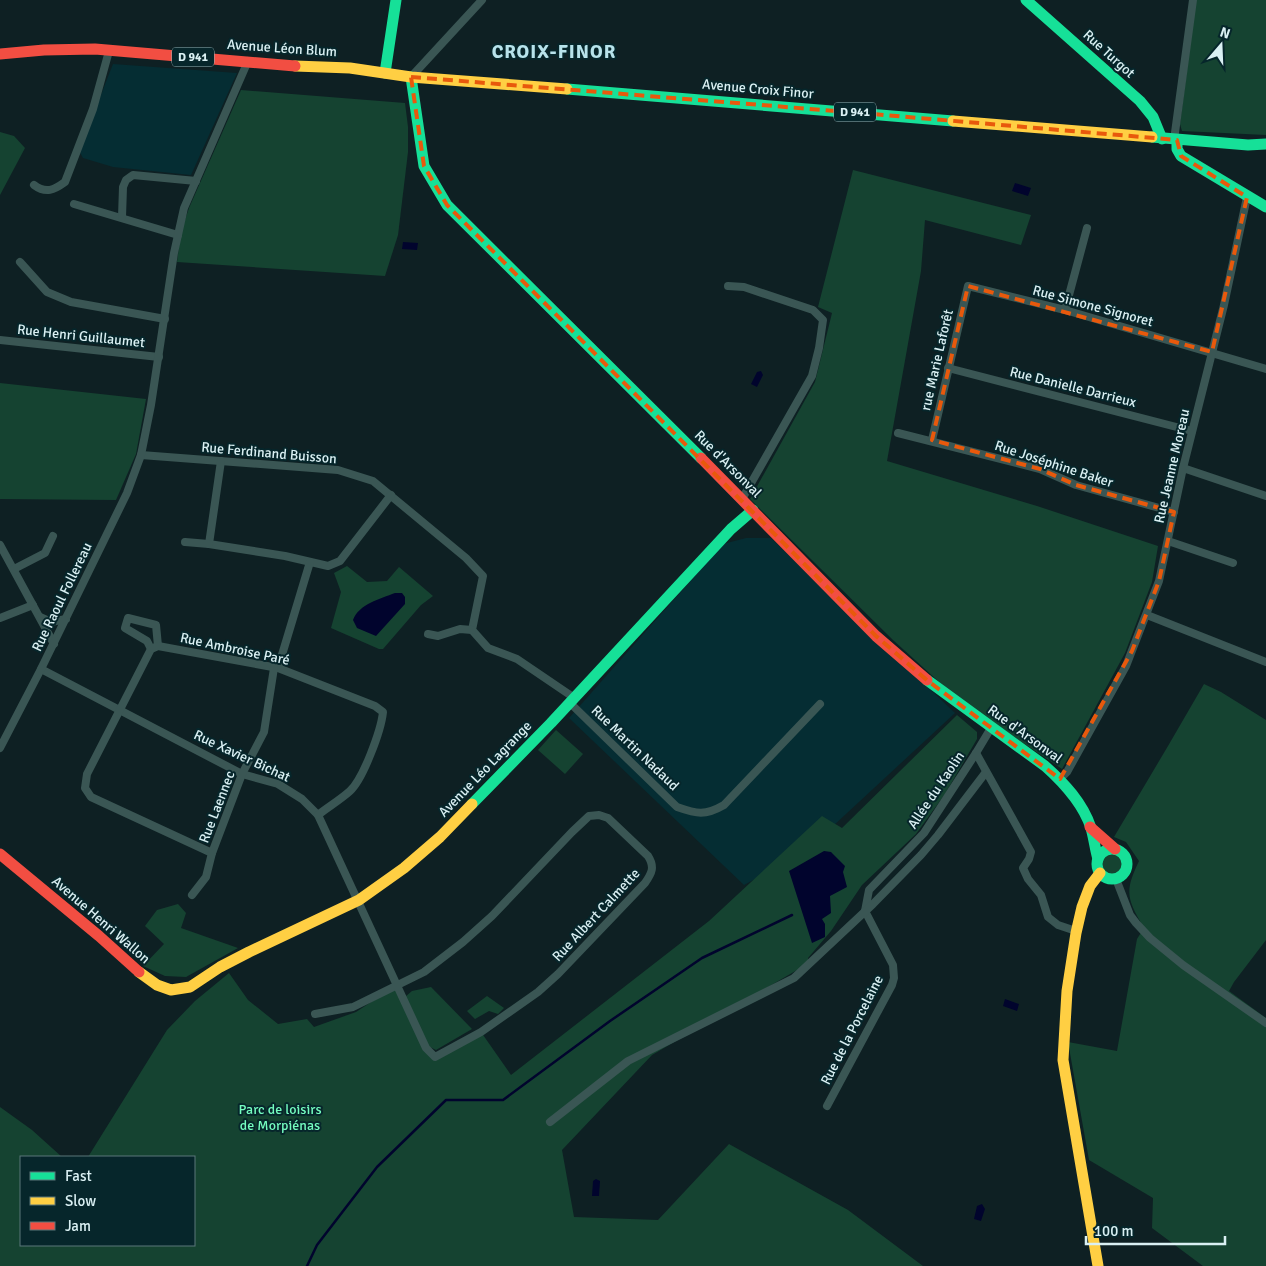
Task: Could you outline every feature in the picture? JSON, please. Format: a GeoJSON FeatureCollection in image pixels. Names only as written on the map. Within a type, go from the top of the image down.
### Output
{"type":"FeatureCollection","features":[{"type":"Feature","properties":{"kind":"street"},"geometry":{"type":"LineString","coordinates":[[385,73],[396,0]]}},
{"type":"Feature","properties":{"kind":"street"},"geometry":{"type":"LineString","coordinates":[[411,77],[482,0]]}},
{"type":"Feature","properties":{"kind":"street","name":"Rue Turgot"},"geometry":{"type":"LineString","coordinates":[[1026,0],[1140,101],[1153,117],[1162,139]]}},
{"type":"Feature","properties":{"kind":"street"},"geometry":{"type":"LineString","coordinates":[[1193,0],[1176,140],[1177,149],[1182,156],[1266,207]]}},
{"type":"Feature","properties":{"kind":"street","name":"Avenue Léon Blum"},"geometry":{"type":"LineString","coordinates":[[0,54],[44,50],[109,51],[297,66],[350,68],[411,77]]}},
{"type":"Feature","properties":{"kind":"street"},"geometry":{"type":"LineString","coordinates":[[34,185],[47,191],[56,190],[66,182],[96,100],[109,51]]}},
{"type":"Feature","properties":{"kind":"street","name":"Rue Raoul Follereau"},"geometry":{"type":"LineString","coordinates":[[0,748],[54,644],[127,493],[141,455],[159,357],[174,253],[184,208],[248,62]]}},
{"type":"Feature","properties":{"kind":"street","name":"Avenue Croix Finor"},"geometry":{"type":"LineString","coordinates":[[411,77],[1162,139]]}},
{"type":"Feature","properties":{"kind":"street","name":"Rue d'Arsonval"},"geometry":{"type":"LineString","coordinates":[[411,77],[424,166],[447,205],[742,498],[876,636],[928,682],[1045,766],[1060,780],[1079,805],[1090,827],[1098,859]]}},
{"type":"Feature","properties":{"kind":"street","name":"D 941"},"geometry":{"type":"LineString","coordinates":[[1162,139],[1248,145],[1266,144]]}},
{"type":"Feature","properties":{"kind":"street"},"geometry":{"type":"LineString","coordinates":[[122,217],[123,187],[126,180],[133,175],[196,181]]}},
{"type":"Feature","properties":{"kind":"street","name":"Rue Jeanne Moreau"},"geometry":{"type":"LineString","coordinates":[[1060,780],[1126,666],[1159,581],[1183,468],[1224,305],[1247,197]]}},
{"type":"Feature","properties":{"kind":"street"},"geometry":{"type":"LineString","coordinates":[[74,204],[178,235]]}},
{"type":"Feature","properties":{"kind":"street"},"geometry":{"type":"LineString","coordinates":[[1065,310],[1087,228]]}},
{"type":"Feature","properties":{"kind":"street"},"geometry":{"type":"LineString","coordinates":[[20,262],[47,292],[71,302],[165,320]]}},
{"type":"Feature","properties":{"kind":"street"},"geometry":{"type":"LineString","coordinates":[[728,286],[744,287],[813,310],[823,320],[820,348],[812,376],[742,498]]}},
{"type":"Feature","properties":{"kind":"street","name":"Rue Simone Signoret"},"geometry":{"type":"LineString","coordinates":[[968,286],[1065,310],[1266,369]]}},
{"type":"Feature","properties":{"kind":"street","name":"rue Marie Laforêt"},"geometry":{"type":"LineString","coordinates":[[932,440],[968,286]]}},
{"type":"Feature","properties":{"kind":"street","name":"Rue Henri Guillaumet"},"geometry":{"type":"LineString","coordinates":[[0,340],[159,357]]}},
{"type":"Feature","properties":{"kind":"street","name":"Rue Danielle Darrieux"},"geometry":{"type":"LineString","coordinates":[[948,368],[1192,431]]}},
{"type":"Feature","properties":{"kind":"street","name":"Rue Joséphine Baker"},"geometry":{"type":"LineString","coordinates":[[898,433],[932,440],[1040,469],[1076,486],[1174,512]]}},
{"type":"Feature","properties":{"kind":"street","name":"Rue Ferdinand Buisson"},"geometry":{"type":"LineString","coordinates":[[141,455],[338,470],[373,480],[466,558],[483,576],[472,630]]}},
{"type":"Feature","properties":{"kind":"street"},"geometry":{"type":"LineString","coordinates":[[209,544],[221,461]]}},
{"type":"Feature","properties":{"kind":"street"},"geometry":{"type":"LineString","coordinates":[[1183,468],[1266,496]]}},
{"type":"Feature","properties":{"kind":"street"},"geometry":{"type":"LineString","coordinates":[[185,542],[284,556],[328,566],[340,560],[391,495]]}},
{"type":"Feature","properties":{"kind":"street","name":"Avenue Léo Lagrange"},"geometry":{"type":"LineString","coordinates":[[190,986],[249,952],[359,900],[404,868],[440,837],[731,529],[753,510]]}},
{"type":"Feature","properties":{"kind":"street"},"geometry":{"type":"LineString","coordinates":[[14,569],[45,553],[53,536]]}},
{"type":"Feature","properties":{"kind":"street"},"geometry":{"type":"LineString","coordinates":[[1168,541],[1233,563]]}},
{"type":"Feature","properties":{"kind":"street"},"geometry":{"type":"LineString","coordinates":[[0,545],[54,644]]}},
{"type":"Feature","properties":{"kind":"street","name":"Rue Laennec"},"geometry":{"type":"LineString","coordinates":[[192,895],[206,877],[212,854],[242,774],[264,732],[276,668],[310,562]]}},
{"type":"Feature","properties":{"kind":"street"},"geometry":{"type":"LineString","coordinates":[[0,618],[33,605]]}},
{"type":"Feature","properties":{"kind":"street"},"geometry":{"type":"LineString","coordinates":[[1147,615],[1266,662]]}},
{"type":"Feature","properties":{"kind":"street"},"geometry":{"type":"LineString","coordinates":[[40,617],[51,622],[66,619]]}},
{"type":"Feature","properties":{"kind":"street"},"geometry":{"type":"LineString","coordinates":[[154,647],[125,628],[128,618],[156,625],[154,647],[118,710],[87,774],[85,788],[91,797],[212,854]]}},
{"type":"Feature","properties":{"kind":"street"},"geometry":{"type":"LineString","coordinates":[[428,634],[438,636],[460,629],[472,630],[488,648],[517,659],[571,700]]}},
{"type":"Feature","properties":{"kind":"street","name":"Rue Ambroise Paré"},"geometry":{"type":"LineString","coordinates":[[154,647],[276,668],[376,706],[383,712],[382,723],[359,780],[349,792],[318,815]]}},
{"type":"Feature","properties":{"kind":"street","name":"Rue Xavier Bichat"},"geometry":{"type":"LineString","coordinates":[[41,669],[242,774],[278,784],[302,800],[318,815],[397,985]]}},
{"type":"Feature","properties":{"kind":"street","name":"Rue Martin Nadaud"},"geometry":{"type":"LineString","coordinates":[[571,700],[677,807],[695,813],[710,813],[724,805],[820,704]]}},
{"type":"Feature","properties":{"kind":"street","name":"Allée du Kaolin"},"geometry":{"type":"LineString","coordinates":[[865,910],[869,890],[924,833],[990,728]]}},
{"type":"Feature","properties":{"kind":"street"},"geometry":{"type":"LineString","coordinates":[[976,753],[1030,852],[1023,868],[1040,895],[1048,917],[1058,925],[1076,931]]}},
{"type":"Feature","properties":{"kind":"street"},"geometry":{"type":"LineString","coordinates":[[550,1122],[628,1061],[794,978],[873,904],[929,846],[986,772]]}},
{"type":"Feature","properties":{"kind":"street","name":"Rue Albert Calmette"},"geometry":{"type":"LineString","coordinates":[[315,1014],[353,1007],[397,985],[424,972],[492,916],[589,816],[599,815],[608,818],[648,856],[652,863],[653,869],[645,883],[558,974],[538,992],[481,1032],[435,1057],[426,1048],[397,985]]}},
{"type":"Feature","properties":{"kind":"street","name":"Rue d'Arsonval"},"geometry":{"type":"LineString","coordinates":[[1090,827],[1115,849]]}},
{"type":"Feature","properties":{"kind":"street"},"geometry":{"type":"LineString","coordinates":[[1115,849],[1123,853],[1128,866],[1124,874],[1116,879],[1107,878],[1100,873],[1097,864],[1098,859],[1106,850],[1115,849]]}},
{"type":"Feature","properties":{"kind":"street","name":"Avenue Henri Wallon"},"geometry":{"type":"LineString","coordinates":[[0,854],[143,976],[157,985],[171,990],[190,986]]}},
{"type":"Feature","properties":{"kind":"street"},"geometry":{"type":"LineString","coordinates":[[1098,1266],[1063,1060],[1064,1008],[1076,931],[1086,892],[1095,877],[1100,873]]}},
{"type":"Feature","properties":{"kind":"street"},"geometry":{"type":"LineString","coordinates":[[1116,879],[1130,915],[1150,938],[1183,965],[1266,1023]]}},
{"type":"Feature","properties":{"kind":"street","name":"Rue de la Porcelaine"},"geometry":{"type":"LineString","coordinates":[[828,1106],[894,978],[893,965],[865,910]]}},
{"type":"Feature","properties":{"kind":"highlighted area"},"geometry":{"type":"Polygon","coordinates":[[[411,77],[861,113],[1177,140],[1181,156],[1247,197],[1212,352],[968,286],[932,440],[1040,469],[1076,485],[1174,512],[1159,581],[1132,651],[1060,779],[928,681],[876,636],[447,205],[424,166],[411,77]]]}},
{"type":"Feature","properties":{"kind":"shaded area"},"geometry":{"type":"Polygon","coordinates":[[[113,64],[237,73],[191,175],[113,167],[83,158],[79,151],[113,64]]]}},
{"type":"Feature","properties":{"kind":"shaded area"},"geometry":{"type":"Polygon","coordinates":[[[746,538],[771,538],[955,713],[805,852],[744,885],[569,718],[723,544],[746,538]]]}},
{"type":"Feature","properties":{"kind":"green space"},"geometry":{"type":"Polygon","coordinates":[[[1196,0],[1266,0],[1266,135],[1182,131],[1180,124],[1196,0]]]}},
{"type":"Feature","properties":{"kind":"green space"},"geometry":{"type":"Polygon","coordinates":[[[241,90],[405,103],[408,127],[408,152],[398,235],[385,276],[177,262],[181,232],[189,208],[241,90]]]}},
{"type":"Feature","properties":{"kind":"green space"},"geometry":{"type":"Polygon","coordinates":[[[0,132],[14,136],[25,148],[0,195],[0,132]]]}},
{"type":"Feature","properties":{"kind":"green space"},"geometry":{"type":"Polygon","coordinates":[[[853,170],[1031,215],[1021,245],[925,220],[921,271],[887,461],[1037,506],[1158,546],[1152,582],[1125,653],[1062,769],[959,700],[893,640],[750,499],[815,382],[832,313],[818,307],[853,170]]]}},
{"type":"Feature","properties":{"kind":"green space"},"geometry":{"type":"Polygon","coordinates":[[[0,383],[146,399],[136,454],[116,500],[0,499],[0,383]]]}},
{"type":"Feature","properties":{"kind":"green space"},"geometry":{"type":"Polygon","coordinates":[[[347,566],[367,582],[387,581],[399,567],[433,596],[421,605],[383,649],[379,649],[331,628],[341,592],[334,573],[347,566]]]}},
{"type":"Feature","properties":{"kind":"green space"},"geometry":{"type":"Polygon","coordinates":[[[1204,684],[1221,692],[1266,720],[1266,940],[1229,991],[1266,1018],[1266,1266],[1203,1266],[1152,1228],[1153,1198],[1089,1160],[1068,1042],[1117,1051],[1137,939],[1144,928],[1134,910],[1130,895],[1131,880],[1139,861],[1126,842],[1114,837],[1204,684]]]}},
{"type":"Feature","properties":{"kind":"green space","name":"Parc de loisirs de Morpiénas"},"geometry":{"type":"Polygon","coordinates":[[[957,715],[977,732],[977,739],[945,794],[916,834],[862,885],[831,931],[808,958],[809,963],[652,1055],[562,1150],[574,1217],[658,1220],[729,1144],[848,1210],[923,1266],[0,1266],[0,1107],[32,1130],[61,1156],[20,1156],[20,1246],[195,1246],[195,1156],[89,1156],[167,1030],[195,1001],[229,973],[248,1000],[278,1024],[307,1019],[314,1027],[356,1012],[397,985],[435,1057],[481,1032],[511,1075],[709,921],[822,816],[842,828],[957,715]]]}},
{"type":"Feature","properties":{"kind":"green space"},"geometry":{"type":"Polygon","coordinates":[[[556,730],[583,754],[565,774],[538,750],[556,730]]]}},
{"type":"Feature","properties":{"kind":"green space"},"geometry":{"type":"Polygon","coordinates":[[[1112,854],[1119,857],[1122,864],[1119,871],[1112,874],[1105,871],[1102,864],[1105,857],[1112,854]]]}},
{"type":"Feature","properties":{"kind":"green space"},"geometry":{"type":"Polygon","coordinates":[[[178,904],[186,913],[181,928],[238,948],[186,977],[165,976],[143,966],[164,944],[145,926],[157,910],[178,904]]]}},
{"type":"Feature","properties":{"kind":"green space"},"geometry":{"type":"Polygon","coordinates":[[[431,987],[472,1029],[436,1050],[428,1046],[405,997],[412,991],[431,987]]]}},
{"type":"Feature","properties":{"kind":"green space"},"geometry":{"type":"Polygon","coordinates":[[[487,996],[504,1008],[498,1014],[489,1011],[475,1019],[467,1011],[487,996]]]}},
{"type":"Feature","properties":{"kind":"water"},"geometry":{"type":"Polygon","coordinates":[[[1015,183],[1031,188],[1028,196],[1012,191],[1015,183]]]}},
{"type":"Feature","properties":{"kind":"water"},"geometry":{"type":"Polygon","coordinates":[[[403,242],[418,243],[417,250],[402,249],[403,242]]]}},
{"type":"Feature","properties":{"kind":"water"},"geometry":{"type":"Polygon","coordinates":[[[761,371],[763,375],[757,387],[751,384],[757,372],[761,371]]]}},
{"type":"Feature","properties":{"kind":"water"},"geometry":{"type":"Polygon","coordinates":[[[395,593],[402,593],[405,597],[405,604],[376,636],[357,628],[353,620],[360,610],[395,593]]]}},
{"type":"Feature","properties":{"kind":"water"},"geometry":{"type":"Polygon","coordinates":[[[824,851],[831,852],[845,866],[843,872],[847,887],[830,896],[831,913],[822,919],[825,924],[825,937],[812,943],[789,871],[824,851]]]}},
{"type":"Feature","properties":{"kind":"water"},"geometry":{"type":"Polygon","coordinates":[[[1005,999],[1019,1004],[1017,1011],[1003,1006],[1005,999]]]}},
{"type":"Feature","properties":{"kind":"water"},"geometry":{"type":"Polygon","coordinates":[[[596,1179],[600,1181],[599,1196],[592,1196],[593,1181],[596,1179]]]}},
{"type":"Feature","properties":{"kind":"water"},"geometry":{"type":"Polygon","coordinates":[[[982,1204],[985,1209],[981,1221],[974,1219],[977,1206],[982,1204]]]}},
{"type":"Feature","properties":{"kind":"waterway"},"geometry":{"type":"LineString","coordinates":[[307,1266],[317,1245],[377,1167],[446,1100],[503,1100],[610,1021],[702,958],[792,915]]}},
{"type":"Feature","properties":{"kind":"traffic: fast"},"geometry":{"type":"LineString","coordinates":[[385,73],[396,0]]}},
{"type":"Feature","properties":{"kind":"traffic: fast"},"geometry":{"type":"LineString","coordinates":[[1026,0],[1140,101],[1153,117],[1162,139]]}},
{"type":"Feature","properties":{"kind":"traffic: fast"},"geometry":{"type":"LineString","coordinates":[[411,77],[424,166],[447,205],[701,458]]}},
{"type":"Feature","properties":{"kind":"traffic: fast"},"geometry":{"type":"LineString","coordinates":[[567,89],[953,121]]}},
{"type":"Feature","properties":{"kind":"traffic: fast"},"geometry":{"type":"LineString","coordinates":[[1152,137],[1248,145],[1266,144]]}},
{"type":"Feature","properties":{"kind":"traffic: fast"},"geometry":{"type":"LineString","coordinates":[[1177,140],[1177,149],[1181,156],[1266,207]]}},
{"type":"Feature","properties":{"kind":"traffic: fast"},"geometry":{"type":"LineString","coordinates":[[472,804],[551,723],[731,529],[753,510]]}},
{"type":"Feature","properties":{"kind":"traffic: fast"},"geometry":{"type":"LineString","coordinates":[[927,680],[1045,766],[1059,779],[1078,802],[1088,819],[1098,859]]}},
{"type":"Feature","properties":{"kind":"traffic: fast"},"geometry":{"type":"LineString","coordinates":[[1112,849],[1123,853],[1127,864],[1123,875],[1112,879],[1101,875],[1097,864],[1101,853],[1112,849]]}},
{"type":"Feature","properties":{"kind":"traffic: slow"},"geometry":{"type":"LineString","coordinates":[[295,66],[350,68],[411,77],[567,89]]}},
{"type":"Feature","properties":{"kind":"traffic: slow"},"geometry":{"type":"LineString","coordinates":[[953,121],[1152,137]]}},
{"type":"Feature","properties":{"kind":"traffic: slow"},"geometry":{"type":"LineString","coordinates":[[139,972],[157,985],[171,990],[190,987],[220,967],[249,952],[359,900],[404,868],[440,837],[472,804]]}},
{"type":"Feature","properties":{"kind":"traffic: slow"},"geometry":{"type":"LineString","coordinates":[[1098,1266],[1063,1060],[1067,991],[1076,933],[1082,907],[1090,886],[1100,873]]}},
{"type":"Feature","properties":{"kind":"traffic: jam"},"geometry":{"type":"LineString","coordinates":[[0,54],[44,50],[95,49],[295,66]]}},
{"type":"Feature","properties":{"kind":"traffic: jam"},"geometry":{"type":"LineString","coordinates":[[701,458],[876,636],[927,680]]}},
{"type":"Feature","properties":{"kind":"traffic: jam"},"geometry":{"type":"LineString","coordinates":[[1090,827],[1115,849]]}},
{"type":"Feature","properties":{"kind":"traffic: jam"},"geometry":{"type":"LineString","coordinates":[[0,854],[99,936],[139,972]]}},
{"type":"Feature","properties":{"kind":"district","name":"CROIX-FINOR"},"geometry":{"type":"Point","coordinates":[554,52]}}]}
